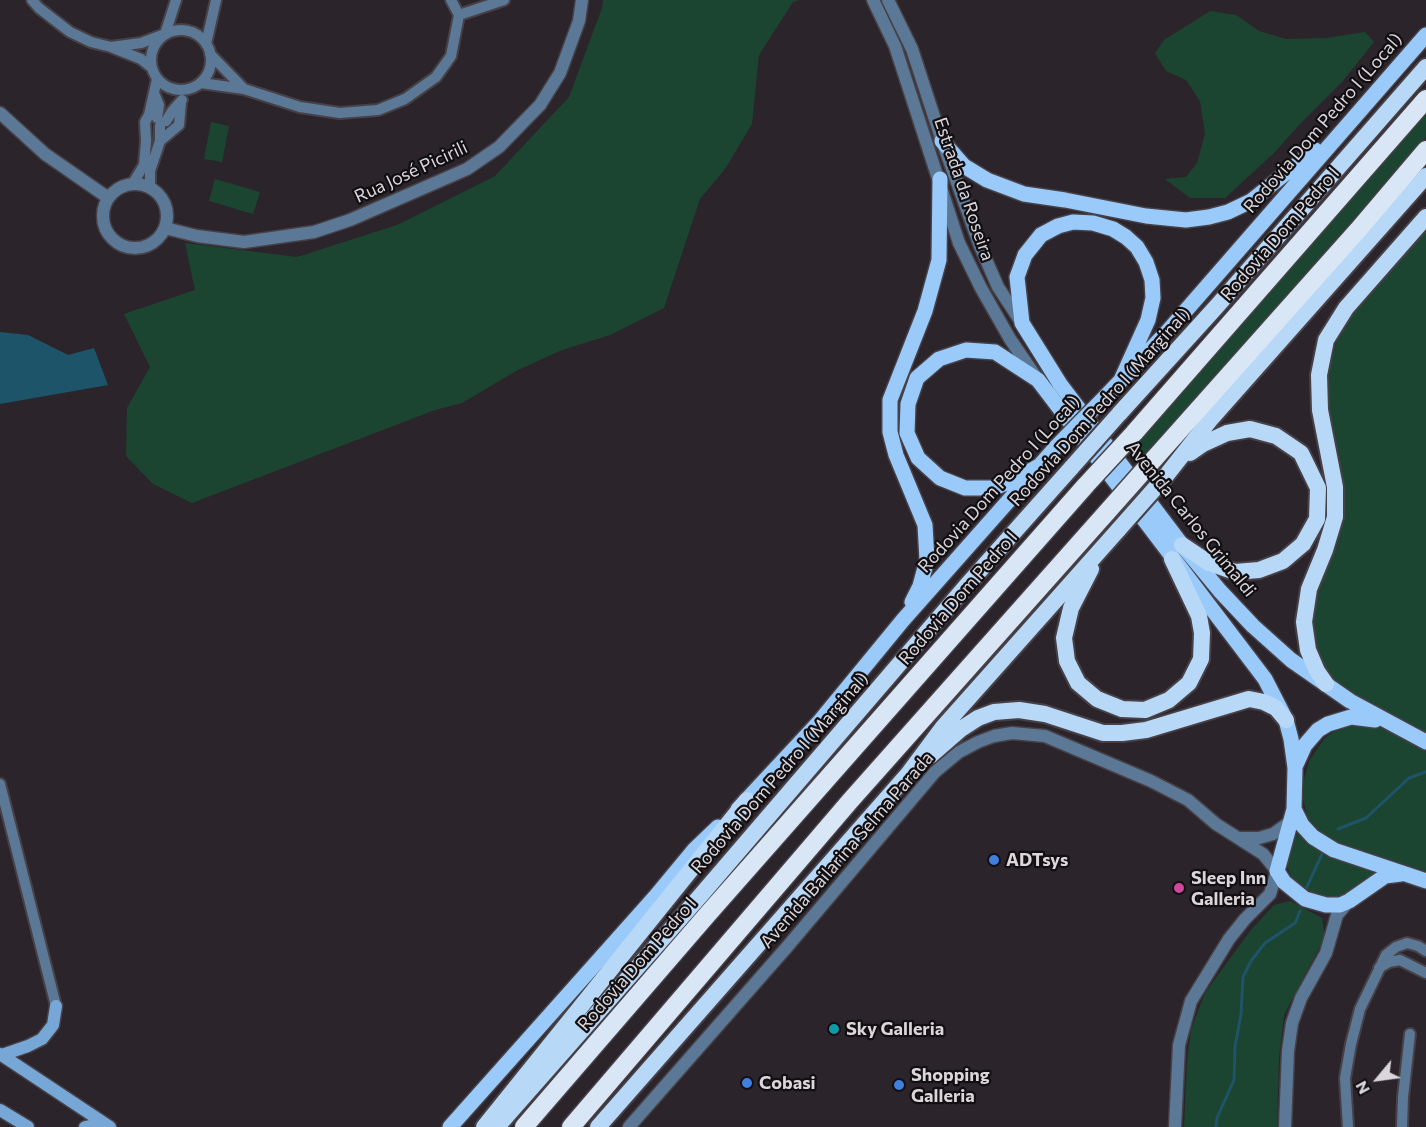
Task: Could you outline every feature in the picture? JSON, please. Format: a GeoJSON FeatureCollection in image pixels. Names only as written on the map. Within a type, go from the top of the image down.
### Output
{"type":"FeatureCollection","features":[{"type":"Feature","properties":{"kind":"highway","name":"Rodovia Dom Pedro I (Marginal)"},"geometry":{"type":"LineString","coordinates":[[497,1127],[701,895],[967,585],[1217,306],[1426,67]]}},
{"type":"Feature","properties":{"kind":"highway","name":"Rodovia Dom Pedro I"},"geometry":{"type":"LineString","coordinates":[[524,1127],[707,915],[1426,99]]}},
{"type":"Feature","properties":{"kind":"highway"},"geometry":{"type":"LineString","coordinates":[[571,1127],[850,801],[1358,230],[1426,150]]}},
{"type":"Feature","properties":{"kind":"highway"},"geometry":{"type":"LineString","coordinates":[[598,1127],[908,774],[942,727],[1166,477],[1210,420],[1426,176]]}},
{"type":"Feature","properties":{"kind":"highway"},"geometry":{"type":"LineString","coordinates":[[1326,684],[1317,671],[1308,650],[1304,622],[1309,589],[1335,518],[1335,487],[1320,410],[1319,375],[1326,340],[1346,308],[1426,217]]}},
{"type":"Feature","properties":{"kind":"highway"},"geometry":{"type":"LineString","coordinates":[[1177,462],[1211,440],[1227,433],[1250,429],[1276,436],[1301,453],[1318,488],[1317,519],[1304,544],[1283,561],[1259,570],[1234,572],[1209,563],[1182,545]]}},
{"type":"Feature","properties":{"kind":"highway"},"geometry":{"type":"LineString","coordinates":[[1101,549],[1071,608],[1064,638],[1067,661],[1078,682],[1097,699],[1122,709],[1145,710],[1169,700],[1189,683],[1201,659],[1202,633],[1199,616],[1172,559]]}},
{"type":"Feature","properties":{"kind":"highway"},"geometry":{"type":"LineString","coordinates":[[908,774],[961,729],[978,718],[994,712],[1019,710],[1045,714],[1103,733],[1122,733],[1167,724],[1249,699],[1264,702],[1276,708],[1286,720]]}},
{"type":"Feature","properties":{"kind":"highway"},"geometry":{"type":"LineString","coordinates":[[484,1127],[747,800]]}},
{"type":"Feature","properties":{"kind":"main road","name":"Rodovia Dom Pedro I (Local)"},"geometry":{"type":"LineString","coordinates":[[450,1127],[655,897],[694,850],[747,800],[820,721],[903,620],[1037,468],[1168,331],[1426,35]]}},
{"type":"Feature","properties":{"kind":"main road"},"geometry":{"type":"LineString","coordinates":[[942,141],[964,165],[987,180],[1024,194],[1146,216],[1186,220],[1228,212],[1251,201],[1347,123]]}},
{"type":"Feature","properties":{"kind":"main road"},"geometry":{"type":"LineString","coordinates":[[903,620],[920,586],[927,560],[925,525],[896,455],[890,432],[890,400],[925,311],[939,260],[940,180]]}},
{"type":"Feature","properties":{"kind":"main road"},"geometry":{"type":"LineString","coordinates":[[1022,323],[1017,277],[1025,255],[1041,235],[1058,226],[1073,222],[1093,223],[1113,229],[1137,247],[1146,262],[1152,280],[1153,298],[1148,321],[1121,380]]}},
{"type":"Feature","properties":{"kind":"main road","name":"Avenida Carlos Grimaldi"},"geometry":{"type":"LineString","coordinates":[[1022,323],[1060,384],[1182,545],[1253,626],[1291,660],[1350,701],[1426,742]]}},
{"type":"Feature","properties":{"kind":"main road"},"geometry":{"type":"LineString","coordinates":[[1037,468],[994,488],[965,488],[940,478],[918,458],[907,433],[908,404],[917,378],[939,359],[966,350],[995,352],[1038,380]]}},
{"type":"Feature","properties":{"kind":"main road","name":"Avenida Carlos Grimaldi"},"geometry":{"type":"LineString","coordinates":[[1038,380],[1172,559],[1216,613],[1264,679],[1286,720],[1295,768],[1292,815],[1277,871]]}},
{"type":"Feature","properties":{"kind":"main road"},"geometry":{"type":"LineString","coordinates":[[1295,768],[1305,745],[1318,730],[1328,724],[1341,719],[1363,717],[1393,724]]}},
{"type":"Feature","properties":{"kind":"main road"},"geometry":{"type":"LineString","coordinates":[[1292,815],[1313,837],[1334,850],[1426,881]]}},
{"type":"Feature","properties":{"kind":"main road"},"geometry":{"type":"LineString","coordinates":[[1277,871],[1284,882],[1305,899],[1326,904],[1340,904],[1348,901],[1385,876],[1402,874]]}},
{"type":"Feature","properties":{"kind":"main road"},"geometry":{"type":"LineString","coordinates":[[1,1054],[42,1039],[53,1025],[56,1006]]}},
{"type":"Feature","properties":{"kind":"main road"},"geometry":{"type":"LineString","coordinates":[[1,1054],[107,1125]]}},
{"type":"Feature","properties":{"kind":"main road"},"geometry":{"type":"LineString","coordinates":[[0,1110],[28,1127]]}},
{"type":"Feature","properties":{"kind":"main road"},"geometry":{"type":"LineString","coordinates":[[85,1127],[107,1125]]}},
{"type":"Feature","properties":{"kind":"street"},"geometry":{"type":"LineString","coordinates":[[32,0],[70,32],[141,59],[151,67],[158,79],[171,89],[184,90],[201,83],[244,89],[300,107],[340,113],[378,110],[405,99],[436,76],[451,56],[459,15],[451,0]]}},
{"type":"Feature","properties":{"kind":"street"},"geometry":{"type":"LineString","coordinates":[[151,67],[150,58],[153,48],[165,34],[176,0]]}},
{"type":"Feature","properties":{"kind":"street"},"geometry":{"type":"LineString","coordinates":[[201,83],[210,65],[208,49],[216,0]]}},
{"type":"Feature","properties":{"kind":"street"},"geometry":{"type":"LineString","coordinates":[[459,15],[504,0]]}},
{"type":"Feature","properties":{"kind":"street","name":"Rua José Picirili"},"geometry":{"type":"LineString","coordinates":[[165,228],[197,236],[244,242],[314,232],[360,216],[467,169],[499,147],[540,105],[560,73],[579,21],[582,0]]}},
{"type":"Feature","properties":{"kind":"street","name":"Estrada da Roseira"},"geometry":{"type":"LineString","coordinates":[[873,0],[895,46],[959,243],[1010,339],[1038,380]]}},
{"type":"Feature","properties":{"kind":"street","name":"Estrada da Roseira"},"geometry":{"type":"LineString","coordinates":[[888,0],[912,49],[980,246],[998,287],[1022,323]]}},
{"type":"Feature","properties":{"kind":"street"},"geometry":{"type":"LineString","coordinates":[[111,47],[141,43],[183,30],[192,32],[200,37],[244,89]]}},
{"type":"Feature","properties":{"kind":"street"},"geometry":{"type":"LineString","coordinates":[[133,183],[144,165],[145,122],[149,116],[158,79]]}},
{"type":"Feature","properties":{"kind":"street"},"geometry":{"type":"LineString","coordinates":[[160,141],[179,126],[184,90]]}},
{"type":"Feature","properties":{"kind":"street"},"geometry":{"type":"LineString","coordinates":[[150,188],[150,171],[160,141],[159,105],[155,95]]}},
{"type":"Feature","properties":{"kind":"street"},"geometry":{"type":"LineString","coordinates":[[146,141],[159,122],[181,102]]}},
{"type":"Feature","properties":{"kind":"street"},"geometry":{"type":"LineString","coordinates":[[0,113],[45,154],[107,197]]}},
{"type":"Feature","properties":{"kind":"street"},"geometry":{"type":"LineString","coordinates":[[133,183],[150,188],[165,203],[167,211],[165,228],[151,244],[140,248],[126,248],[118,244],[109,236],[104,226],[102,214],[107,197],[120,187],[133,183]]}},
{"type":"Feature","properties":{"kind":"street","name":"Avenida Bailarina Selma Parada"},"geometry":{"type":"LineString","coordinates":[[629,1127],[788,947],[935,772],[959,752],[978,742],[1012,733],[1045,736],[1151,781],[1188,800],[1228,834],[1240,838],[1263,854],[1277,871]]}},
{"type":"Feature","properties":{"kind":"street"},"geometry":{"type":"LineString","coordinates":[[0,784],[56,1006]]}},
{"type":"Feature","properties":{"kind":"street"},"geometry":{"type":"LineString","coordinates":[[1240,838],[1259,838],[1273,834],[1292,815]]}},
{"type":"Feature","properties":{"kind":"street"},"geometry":{"type":"LineString","coordinates":[[1175,1127],[1179,1045],[1191,1001],[1229,939],[1270,894],[1277,871]]}},
{"type":"Feature","properties":{"kind":"street"},"geometry":{"type":"LineString","coordinates":[[1285,1127],[1288,1051],[1292,1023],[1301,998],[1326,953],[1337,915],[1348,901]]}},
{"type":"Feature","properties":{"kind":"street"},"geometry":{"type":"LineString","coordinates":[[1347,1127],[1345,1078],[1360,1009],[1379,968],[1386,956],[1396,947],[1407,943],[1418,945],[1426,951]]}},
{"type":"Feature","properties":{"kind":"street"},"geometry":{"type":"LineString","coordinates":[[1379,968],[1389,962],[1400,960],[1426,973]]}},
{"type":"Feature","properties":{"kind":"street"},"geometry":{"type":"LineString","coordinates":[[1402,1127],[1410,1034]]}},
{"type":"Feature","properties":{"kind":"green space"},"geometry":{"type":"Polygon","coordinates":[[[603,0],[800,0],[793,2],[759,55],[752,124],[725,169],[700,199],[664,308],[610,335],[562,350],[516,371],[462,403],[435,410],[192,503],[153,484],[126,456],[127,408],[150,367],[124,314],[195,290],[185,243],[297,257],[397,225],[495,176],[569,97],[603,0]]]}},
{"type":"Feature","properties":{"kind":"green space"},"geometry":{"type":"Polygon","coordinates":[[[1210,11],[1236,15],[1259,31],[1286,39],[1326,38],[1365,32],[1374,42],[1342,82],[1274,153],[1225,198],[1190,198],[1165,179],[1186,177],[1197,163],[1205,134],[1200,101],[1186,80],[1166,71],[1155,53],[1164,40],[1210,11]]]}},
{"type":"Feature","properties":{"kind":"green space"},"geometry":{"type":"Polygon","coordinates":[[[1426,112],[1426,137],[1163,436],[1137,461],[1127,451],[1192,381],[1426,112]]]}},
{"type":"Feature","properties":{"kind":"green space"},"geometry":{"type":"Polygon","coordinates":[[[211,122],[229,126],[222,162],[204,159],[211,122]]]}},
{"type":"Feature","properties":{"kind":"green space"},"geometry":{"type":"Polygon","coordinates":[[[215,179],[260,192],[253,214],[209,201],[215,179]]]}},
{"type":"Feature","properties":{"kind":"green space"},"geometry":{"type":"Polygon","coordinates":[[[1426,216],[1426,736],[1393,724],[1317,671],[1309,634],[1315,592],[1335,518],[1336,444],[1327,406],[1330,366],[1346,308],[1426,216]]]}},
{"type":"Feature","properties":{"kind":"green space"},"geometry":{"type":"Polygon","coordinates":[[[1355,724],[1380,726],[1426,749],[1426,874],[1335,846],[1316,831],[1307,816],[1303,799],[1304,780],[1309,761],[1325,738],[1339,728],[1355,724]]]}},
{"type":"Feature","properties":{"kind":"green space"},"geometry":{"type":"Polygon","coordinates":[[[1299,827],[1386,871],[1348,895],[1330,899],[1312,896],[1292,881],[1287,864],[1299,827]]]}},
{"type":"Feature","properties":{"kind":"green space"},"geometry":{"type":"Polygon","coordinates":[[[1290,901],[1322,918],[1325,937],[1284,1015],[1279,1058],[1277,1127],[1184,1127],[1191,1030],[1205,993],[1250,931],[1274,905],[1290,901]]]}},
{"type":"Feature","properties":{"kind":"water"},"geometry":{"type":"Polygon","coordinates":[[[0,332],[28,335],[68,355],[94,348],[108,385],[0,404],[0,332]]]}},
{"type":"Feature","properties":{"kind":"waterway"},"geometry":{"type":"LineString","coordinates":[[1338,829],[1366,818],[1409,778],[1426,772]]}},
{"type":"Feature","properties":{"kind":"waterway"},"geometry":{"type":"LineString","coordinates":[[1306,889],[1322,854]]}},
{"type":"Feature","properties":{"kind":"waterway"},"geometry":{"type":"LineString","coordinates":[[1216,1127],[1217,1118],[1234,1080],[1235,1047],[1241,1014],[1243,977],[1251,961],[1265,943],[1295,923],[1300,911]]}},
{"type":"Feature","properties":{"kind":"place","name":"ADTsys"},"geometry":{"type":"Point","coordinates":[994,860]}},
{"type":"Feature","properties":{"kind":"place","name":"Sleep Inn Galleria"},"geometry":{"type":"Point","coordinates":[1179,888]}},
{"type":"Feature","properties":{"kind":"place","name":"Sky Galleria"},"geometry":{"type":"Point","coordinates":[834,1029]}},
{"type":"Feature","properties":{"kind":"place","name":"Cobasi"},"geometry":{"type":"Point","coordinates":[747,1083]}},
{"type":"Feature","properties":{"kind":"place","name":"Shopping Galleria"},"geometry":{"type":"Point","coordinates":[899,1085]}}]}
